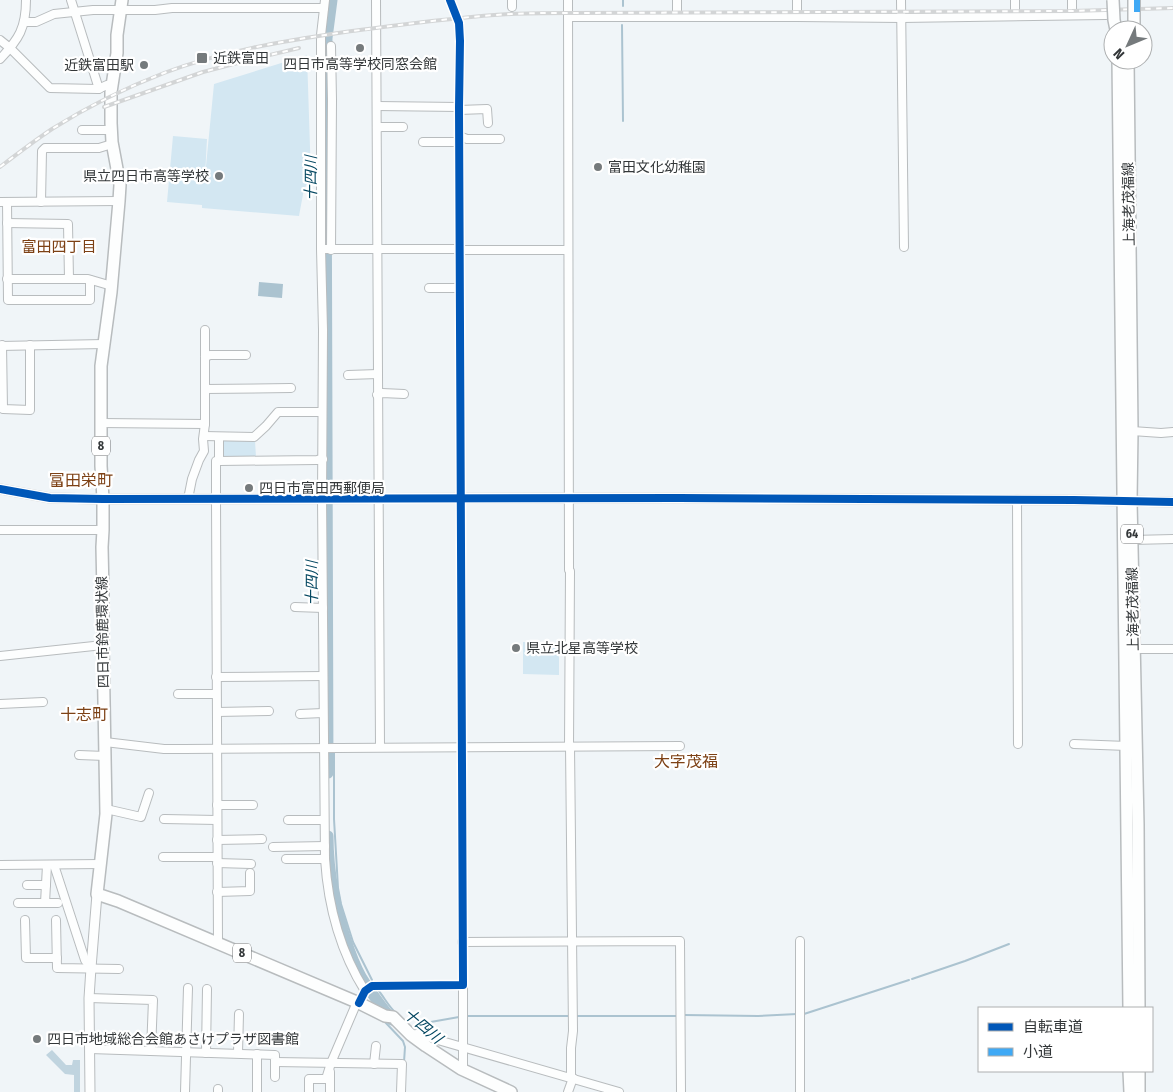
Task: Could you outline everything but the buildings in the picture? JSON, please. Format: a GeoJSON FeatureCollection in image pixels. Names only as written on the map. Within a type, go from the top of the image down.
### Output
{"type":"FeatureCollection","features":[{"type":"Feature","properties":{"kind":"main road"},"geometry":{"type":"LineString","coordinates":[[1113,0],[1114,20]]}},
{"type":"Feature","properties":{"kind":"main road"},"geometry":{"type":"LineString","coordinates":[[1118,20],[1119,0]]}},
{"type":"Feature","properties":{"kind":"main road"},"geometry":{"type":"LineString","coordinates":[[1128,0],[1128,20]]}},
{"type":"Feature","properties":{"kind":"main road"},"geometry":{"type":"LineString","coordinates":[[1134,0],[1134,20]]}},
{"type":"Feature","properties":{"kind":"main road","name":"四日市鈴鹿環状線"},"geometry":{"type":"LineString","coordinates":[[97,894],[106,809],[103,500],[100,423],[101,366],[112,286],[120,186],[111,130],[112,92],[122,5]]}},
{"type":"Feature","properties":{"kind":"main road","name":"上海老茂福線"},"geometry":{"type":"LineString","coordinates":[[1118,70],[1127,501],[1129,1007]]}},
{"type":"Feature","properties":{"kind":"main road","name":"上海老茂福線"},"geometry":{"type":"LineString","coordinates":[[1128,70],[1132,432],[1127,501],[1132,540],[1138,815],[1139,1007]]}},
{"type":"Feature","properties":{"kind":"main road"},"geometry":{"type":"LineString","coordinates":[[1128,102],[1133,96],[1133,70]]}},
{"type":"Feature","properties":{"kind":"main road","name":"8"},"geometry":{"type":"LineString","coordinates":[[97,894],[218,943],[389,1017],[426,1046],[461,1069],[511,1092]]}},
{"type":"Feature","properties":{"kind":"main road"},"geometry":{"type":"LineString","coordinates":[[1129,1072],[1130,1092]]}},
{"type":"Feature","properties":{"kind":"main road"},"geometry":{"type":"LineString","coordinates":[[1139,1072],[1139,1092]]}},
{"type":"Feature","properties":{"kind":"street"},"geometry":{"type":"LineString","coordinates":[[0,59],[21,32],[26,0]]}},
{"type":"Feature","properties":{"kind":"street"},"geometry":{"type":"LineString","coordinates":[[71,0],[99,89]]}},
{"type":"Feature","properties":{"kind":"street"},"geometry":{"type":"LineString","coordinates":[[376,0],[380,747]]}},
{"type":"Feature","properties":{"kind":"street"},"geometry":{"type":"LineString","coordinates":[[450,0],[459,23],[460,41],[459,250],[463,985],[463,1067],[461,1069]]}},
{"type":"Feature","properties":{"kind":"street"},"geometry":{"type":"LineString","coordinates":[[568,0],[570,498],[568,552],[570,571],[573,1031],[571,1048],[572,1078],[568,1092]]}},
{"type":"Feature","properties":{"kind":"street"},"geometry":{"type":"LineString","coordinates":[[676,0],[678,12]]}},
{"type":"Feature","properties":{"kind":"street"},"geometry":{"type":"LineString","coordinates":[[797,0],[797,12]]}},
{"type":"Feature","properties":{"kind":"street"},"geometry":{"type":"LineString","coordinates":[[901,0],[904,247]]}},
{"type":"Feature","properties":{"kind":"street"},"geometry":{"type":"LineString","coordinates":[[1015,0],[1015,11]]}},
{"type":"Feature","properties":{"kind":"street"},"geometry":{"type":"LineString","coordinates":[[1072,0],[1072,15]]}},
{"type":"Feature","properties":{"kind":"street"},"geometry":{"type":"LineString","coordinates":[[24,22],[36,22],[54,14],[122,5],[155,10],[324,4],[321,36],[326,249]]}},
{"type":"Feature","properties":{"kind":"street"},"geometry":{"type":"LineString","coordinates":[[568,17],[902,18],[1106,15]]}},
{"type":"Feature","properties":{"kind":"street"},"geometry":{"type":"LineString","coordinates":[[0,40],[50,88],[99,89],[113,84]]}},
{"type":"Feature","properties":{"kind":"street"},"geometry":{"type":"LineString","coordinates":[[331,46],[332,100],[323,330],[322,412],[323,714],[326,748],[324,846],[327,885],[333,915],[348,958],[365,991]]}},
{"type":"Feature","properties":{"kind":"street"},"geometry":{"type":"LineString","coordinates":[[377,106],[487,109],[488,123]]}},
{"type":"Feature","properties":{"kind":"street"},"geometry":{"type":"LineString","coordinates":[[377,128],[403,127]]}},
{"type":"Feature","properties":{"kind":"street"},"geometry":{"type":"LineString","coordinates":[[82,130],[111,130]]}},
{"type":"Feature","properties":{"kind":"street"},"geometry":{"type":"LineString","coordinates":[[423,142],[459,139],[500,139]]}},
{"type":"Feature","properties":{"kind":"street"},"geometry":{"type":"LineString","coordinates":[[41,202],[42,151],[45,148],[99,148],[112,144]]}},
{"type":"Feature","properties":{"kind":"street"},"geometry":{"type":"LineString","coordinates":[[90,280],[90,300],[8,300],[7,223],[3,202],[119,201]]}},
{"type":"Feature","properties":{"kind":"street"},"geometry":{"type":"LineString","coordinates":[[7,223],[68,224],[69,279]]}},
{"type":"Feature","properties":{"kind":"street"},"geometry":{"type":"LineString","coordinates":[[326,249],[568,250]]}},
{"type":"Feature","properties":{"kind":"street"},"geometry":{"type":"LineString","coordinates":[[7,279],[88,279],[112,286]]}},
{"type":"Feature","properties":{"kind":"street"},"geometry":{"type":"LineString","coordinates":[[429,288],[460,288]]}},
{"type":"Feature","properties":{"kind":"street"},"geometry":{"type":"LineString","coordinates":[[188,499],[192,479],[204,451],[204,330]]}},
{"type":"Feature","properties":{"kind":"street"},"geometry":{"type":"LineString","coordinates":[[30,345],[30,410],[3,409],[1,346],[30,345],[104,344]]}},
{"type":"Feature","properties":{"kind":"street"},"geometry":{"type":"LineString","coordinates":[[204,357],[210,355],[246,355]]}},
{"type":"Feature","properties":{"kind":"street"},"geometry":{"type":"LineString","coordinates":[[348,375],[378,374]]}},
{"type":"Feature","properties":{"kind":"street"},"geometry":{"type":"LineString","coordinates":[[205,389],[291,388]]}},
{"type":"Feature","properties":{"kind":"street"},"geometry":{"type":"LineString","coordinates":[[377,396],[382,393],[404,394]]}},
{"type":"Feature","properties":{"kind":"street"},"geometry":{"type":"LineString","coordinates":[[204,436],[254,437],[278,412],[322,412]]}},
{"type":"Feature","properties":{"kind":"street"},"geometry":{"type":"LineString","coordinates":[[100,423],[205,424]]}},
{"type":"Feature","properties":{"kind":"street"},"geometry":{"type":"LineString","coordinates":[[1132,432],[1161,434],[1173,432]]}},
{"type":"Feature","properties":{"kind":"street"},"geometry":{"type":"LineString","coordinates":[[218,943],[216,460],[219,460],[219,437]]}},
{"type":"Feature","properties":{"kind":"street"},"geometry":{"type":"LineString","coordinates":[[219,460],[322,459]]}},
{"type":"Feature","properties":{"kind":"street"},"geometry":{"type":"LineString","coordinates":[[0,489],[50,498],[103,500],[570,498],[1017,499],[1173,502]]}},
{"type":"Feature","properties":{"kind":"street"},"geometry":{"type":"LineString","coordinates":[[1017,499],[1018,744]]}},
{"type":"Feature","properties":{"kind":"street"},"geometry":{"type":"LineString","coordinates":[[0,530],[103,530]]}},
{"type":"Feature","properties":{"kind":"street"},"geometry":{"type":"LineString","coordinates":[[1132,540],[1173,540]]}},
{"type":"Feature","properties":{"kind":"street"},"geometry":{"type":"LineString","coordinates":[[295,608],[323,608]]}},
{"type":"Feature","properties":{"kind":"street"},"geometry":{"type":"LineString","coordinates":[[0,656],[103,645]]}},
{"type":"Feature","properties":{"kind":"street"},"geometry":{"type":"LineString","coordinates":[[1134,649],[1173,649]]}},
{"type":"Feature","properties":{"kind":"street"},"geometry":{"type":"LineString","coordinates":[[216,677],[323,676]]}},
{"type":"Feature","properties":{"kind":"street"},"geometry":{"type":"LineString","coordinates":[[178,694],[216,694]]}},
{"type":"Feature","properties":{"kind":"street"},"geometry":{"type":"LineString","coordinates":[[0,704],[42,702]]}},
{"type":"Feature","properties":{"kind":"street"},"geometry":{"type":"LineString","coordinates":[[217,712],[268,712]]}},
{"type":"Feature","properties":{"kind":"street"},"geometry":{"type":"LineString","coordinates":[[300,714],[323,714]]}},
{"type":"Feature","properties":{"kind":"street"},"geometry":{"type":"LineString","coordinates":[[105,742],[164,749],[680,746]]}},
{"type":"Feature","properties":{"kind":"street"},"geometry":{"type":"LineString","coordinates":[[1074,744],[1127,746]]}},
{"type":"Feature","properties":{"kind":"street"},"geometry":{"type":"LineString","coordinates":[[79,755],[105,756]]}},
{"type":"Feature","properties":{"kind":"street"},"geometry":{"type":"LineString","coordinates":[[106,809],[142,817],[149,793]]}},
{"type":"Feature","properties":{"kind":"street"},"geometry":{"type":"LineString","coordinates":[[217,805],[253,805]]}},
{"type":"Feature","properties":{"kind":"street"},"geometry":{"type":"LineString","coordinates":[[164,819],[217,820]]}},
{"type":"Feature","properties":{"kind":"street"},"geometry":{"type":"LineString","coordinates":[[288,820],[324,820]]}},
{"type":"Feature","properties":{"kind":"street"},"geometry":{"type":"LineString","coordinates":[[217,840],[262,839]]}},
{"type":"Feature","properties":{"kind":"street"},"geometry":{"type":"LineString","coordinates":[[273,847],[324,846]]}},
{"type":"Feature","properties":{"kind":"street"},"geometry":{"type":"LineString","coordinates":[[163,857],[251,864]]}},
{"type":"Feature","properties":{"kind":"street"},"geometry":{"type":"LineString","coordinates":[[286,860],[325,859]]}},
{"type":"Feature","properties":{"kind":"street"},"geometry":{"type":"LineString","coordinates":[[0,866],[101,864]]}},
{"type":"Feature","properties":{"kind":"street"},"geometry":{"type":"LineString","coordinates":[[45,903],[50,865]]}},
{"type":"Feature","properties":{"kind":"street"},"geometry":{"type":"LineString","coordinates":[[50,865],[86,960],[91,968]]}},
{"type":"Feature","properties":{"kind":"street"},"geometry":{"type":"LineString","coordinates":[[217,892],[250,891],[250,873]]}},
{"type":"Feature","properties":{"kind":"street"},"geometry":{"type":"LineString","coordinates":[[27,885],[46,885]]}},
{"type":"Feature","properties":{"kind":"street"},"geometry":{"type":"LineString","coordinates":[[90,1092],[89,998],[97,894]]}},
{"type":"Feature","properties":{"kind":"street"},"geometry":{"type":"LineString","coordinates":[[18,903],[58,903]]}},
{"type":"Feature","properties":{"kind":"street"},"geometry":{"type":"LineString","coordinates":[[25,920],[26,958],[57,958]]}},
{"type":"Feature","properties":{"kind":"street"},"geometry":{"type":"LineString","coordinates":[[56,920],[57,968],[119,969]]}},
{"type":"Feature","properties":{"kind":"street"},"geometry":{"type":"LineString","coordinates":[[800,940],[800,1092]]}},
{"type":"Feature","properties":{"kind":"street"},"geometry":{"type":"LineString","coordinates":[[462,942],[680,941],[681,1092]]}},
{"type":"Feature","properties":{"kind":"street"},"geometry":{"type":"LineString","coordinates":[[309,1079],[326,1079],[358,1003],[365,991],[372,986],[463,985]]}},
{"type":"Feature","properties":{"kind":"street"},"geometry":{"type":"LineString","coordinates":[[185,1092],[188,988]]}},
{"type":"Feature","properties":{"kind":"street"},"geometry":{"type":"LineString","coordinates":[[206,1053],[207,989]]}},
{"type":"Feature","properties":{"kind":"street"},"geometry":{"type":"LineString","coordinates":[[89,998],[153,1000],[151,1051]]}},
{"type":"Feature","properties":{"kind":"street"},"geometry":{"type":"LineString","coordinates":[[238,1053],[239,1014]]}},
{"type":"Feature","properties":{"kind":"street"},"geometry":{"type":"LineString","coordinates":[[411,1035],[417,1034],[619,1092]]}},
{"type":"Feature","properties":{"kind":"street"},"geometry":{"type":"LineString","coordinates":[[374,1064],[376,1046]]}},
{"type":"Feature","properties":{"kind":"street"},"geometry":{"type":"LineString","coordinates":[[90,1049],[275,1054],[274,1077]]}},
{"type":"Feature","properties":{"kind":"street"},"geometry":{"type":"LineString","coordinates":[[256,1054],[257,1092]]}},
{"type":"Feature","properties":{"kind":"street"},"geometry":{"type":"LineString","coordinates":[[275,1062],[402,1064],[401,1092]]}},
{"type":"Feature","properties":{"kind":"street"},"geometry":{"type":"LineString","coordinates":[[308,1062],[309,1092]]}},
{"type":"Feature","properties":{"kind":"street"},"geometry":{"type":"LineString","coordinates":[[330,1092],[331,1064]]}},
{"type":"Feature","properties":{"kind":"shaded area"},"geometry":{"type":"Polygon","coordinates":[[[307,55],[311,178],[304,189],[299,216],[202,208],[202,205],[167,202],[173,136],[207,139],[205,176],[214,84],[307,55]]]}},
{"type":"Feature","properties":{"kind":"shaded area"},"geometry":{"type":"Polygon","coordinates":[[[259,282],[283,284],[282,298],[258,296],[259,282]]]}},
{"type":"Feature","properties":{"kind":"shaded area"},"geometry":{"type":"Polygon","coordinates":[[[255,441],[256,457],[223,457],[222,442],[255,441]]]}},
{"type":"Feature","properties":{"kind":"shaded area"},"geometry":{"type":"Polygon","coordinates":[[[523,642],[559,643],[559,675],[523,674],[523,642]]]}},
{"type":"Feature","properties":{"kind":"shaded area"},"geometry":{"type":"Polygon","coordinates":[[[52,1050],[66,1065],[72,1065],[73,1060],[80,1060],[80,1092],[74,1092],[74,1075],[65,1074],[46,1055],[52,1050]]]}},
{"type":"Feature","properties":{"kind":"waterway","name":"十四川"},"geometry":{"type":"LineString","coordinates":[[328,773],[326,108],[327,38],[332,0]]}},
{"type":"Feature","properties":{"kind":"waterway"},"geometry":{"type":"LineString","coordinates":[[623,0],[623,6]]}},
{"type":"Feature","properties":{"kind":"waterway"},"geometry":{"type":"LineString","coordinates":[[622,25],[623,121]]}},
{"type":"Feature","properties":{"kind":"waterway"},"geometry":{"type":"LineString","coordinates":[[334,751],[334,819],[338,888],[353,942],[372,980]]}},
{"type":"Feature","properties":{"kind":"waterway","name":"十四川"},"geometry":{"type":"LineString","coordinates":[[328,836],[329,865],[334,893],[349,949],[362,979],[392,1020]]}},
{"type":"Feature","properties":{"kind":"waterway"},"geometry":{"type":"LineString","coordinates":[[912,979],[1009,944]]}},
{"type":"Feature","properties":{"kind":"waterway"},"geometry":{"type":"LineString","coordinates":[[804,1014],[909,980]]}},
{"type":"Feature","properties":{"kind":"waterway"},"geometry":{"type":"LineString","coordinates":[[378,990],[396,1013]]}},
{"type":"Feature","properties":{"kind":"waterway","name":"十四川"},"geometry":{"type":"LineString","coordinates":[[378,1002],[380,1008]]}},
{"type":"Feature","properties":{"kind":"waterway"},"geometry":{"type":"LineString","coordinates":[[684,1015],[758,1016],[797,1014]]}},
{"type":"Feature","properties":{"kind":"waterway"},"geometry":{"type":"LineString","coordinates":[[467,1016],[569,1016]]}},
{"type":"Feature","properties":{"kind":"waterway"},"geometry":{"type":"LineString","coordinates":[[575,1016],[678,1016]]}},
{"type":"Feature","properties":{"kind":"waterway"},"geometry":{"type":"LineString","coordinates":[[408,1025],[418,1032],[425,1023],[459,1017]]}},
{"type":"Feature","properties":{"kind":"waterway"},"geometry":{"type":"LineString","coordinates":[[385,1022],[403,1041],[405,1047],[404,1062]]}},
{"type":"Feature","properties":{"kind":"railway"},"geometry":{"type":"LineString","coordinates":[[0,167],[65,121],[121,92],[164,73],[231,53],[276,43],[345,32],[448,19],[525,13],[1072,11],[1173,8]]}},
{"type":"Feature","properties":{"kind":"railway"},"geometry":{"type":"LineString","coordinates":[[104,107],[203,72],[299,48]]}},
{"type":"Feature","properties":{"kind":"marked path"},"geometry":{"type":"LineString","coordinates":[[1137,0],[1137,18]]}},
{"type":"Feature","properties":{"kind":"cycle path"},"geometry":{"type":"LineString","coordinates":[[359,1003],[365,991],[372,986],[463,985],[460,41],[459,23],[450,0]]}},
{"type":"Feature","properties":{"kind":"cycle path"},"geometry":{"type":"LineString","coordinates":[[0,489],[50,498],[103,499],[679,498],[1173,502]]}},
{"type":"Feature","properties":{"kind":"place","name":"四日市高等学校同窓会館"},"geometry":{"type":"Point","coordinates":[360,48]}},
{"type":"Feature","properties":{"kind":"place","name":"近鉄富田"},"geometry":{"type":"Point","coordinates":[202,58]}},
{"type":"Feature","properties":{"kind":"place","name":"近鉄富田駅"},"geometry":{"type":"Point","coordinates":[144,65]}},
{"type":"Feature","properties":{"kind":"place","name":"富田文化幼稚園"},"geometry":{"type":"Point","coordinates":[598,167]}},
{"type":"Feature","properties":{"kind":"place","name":"県立四日市高等学校"},"geometry":{"type":"Point","coordinates":[219,176]}},
{"type":"Feature","properties":{"kind":"place","name":"四日市富田西郵便局"},"geometry":{"type":"Point","coordinates":[249,488]}},
{"type":"Feature","properties":{"kind":"place","name":"県立北星高等学校"},"geometry":{"type":"Point","coordinates":[516,648]}},
{"type":"Feature","properties":{"kind":"place","name":"四日市地域総合会館あさけプラザ図書館"},"geometry":{"type":"Point","coordinates":[37,1039]}},
{"type":"Feature","properties":{"kind":"district","name":"富田四丁目"},"geometry":{"type":"Point","coordinates":[59,247]}},
{"type":"Feature","properties":{"kind":"district","name":"富田栄町"},"geometry":{"type":"Point","coordinates":[81,480]}},
{"type":"Feature","properties":{"kind":"district","name":"十志町"},"geometry":{"type":"Point","coordinates":[84,714]}},
{"type":"Feature","properties":{"kind":"district","name":"大字茂福"},"geometry":{"type":"Point","coordinates":[686,761]}}]}
